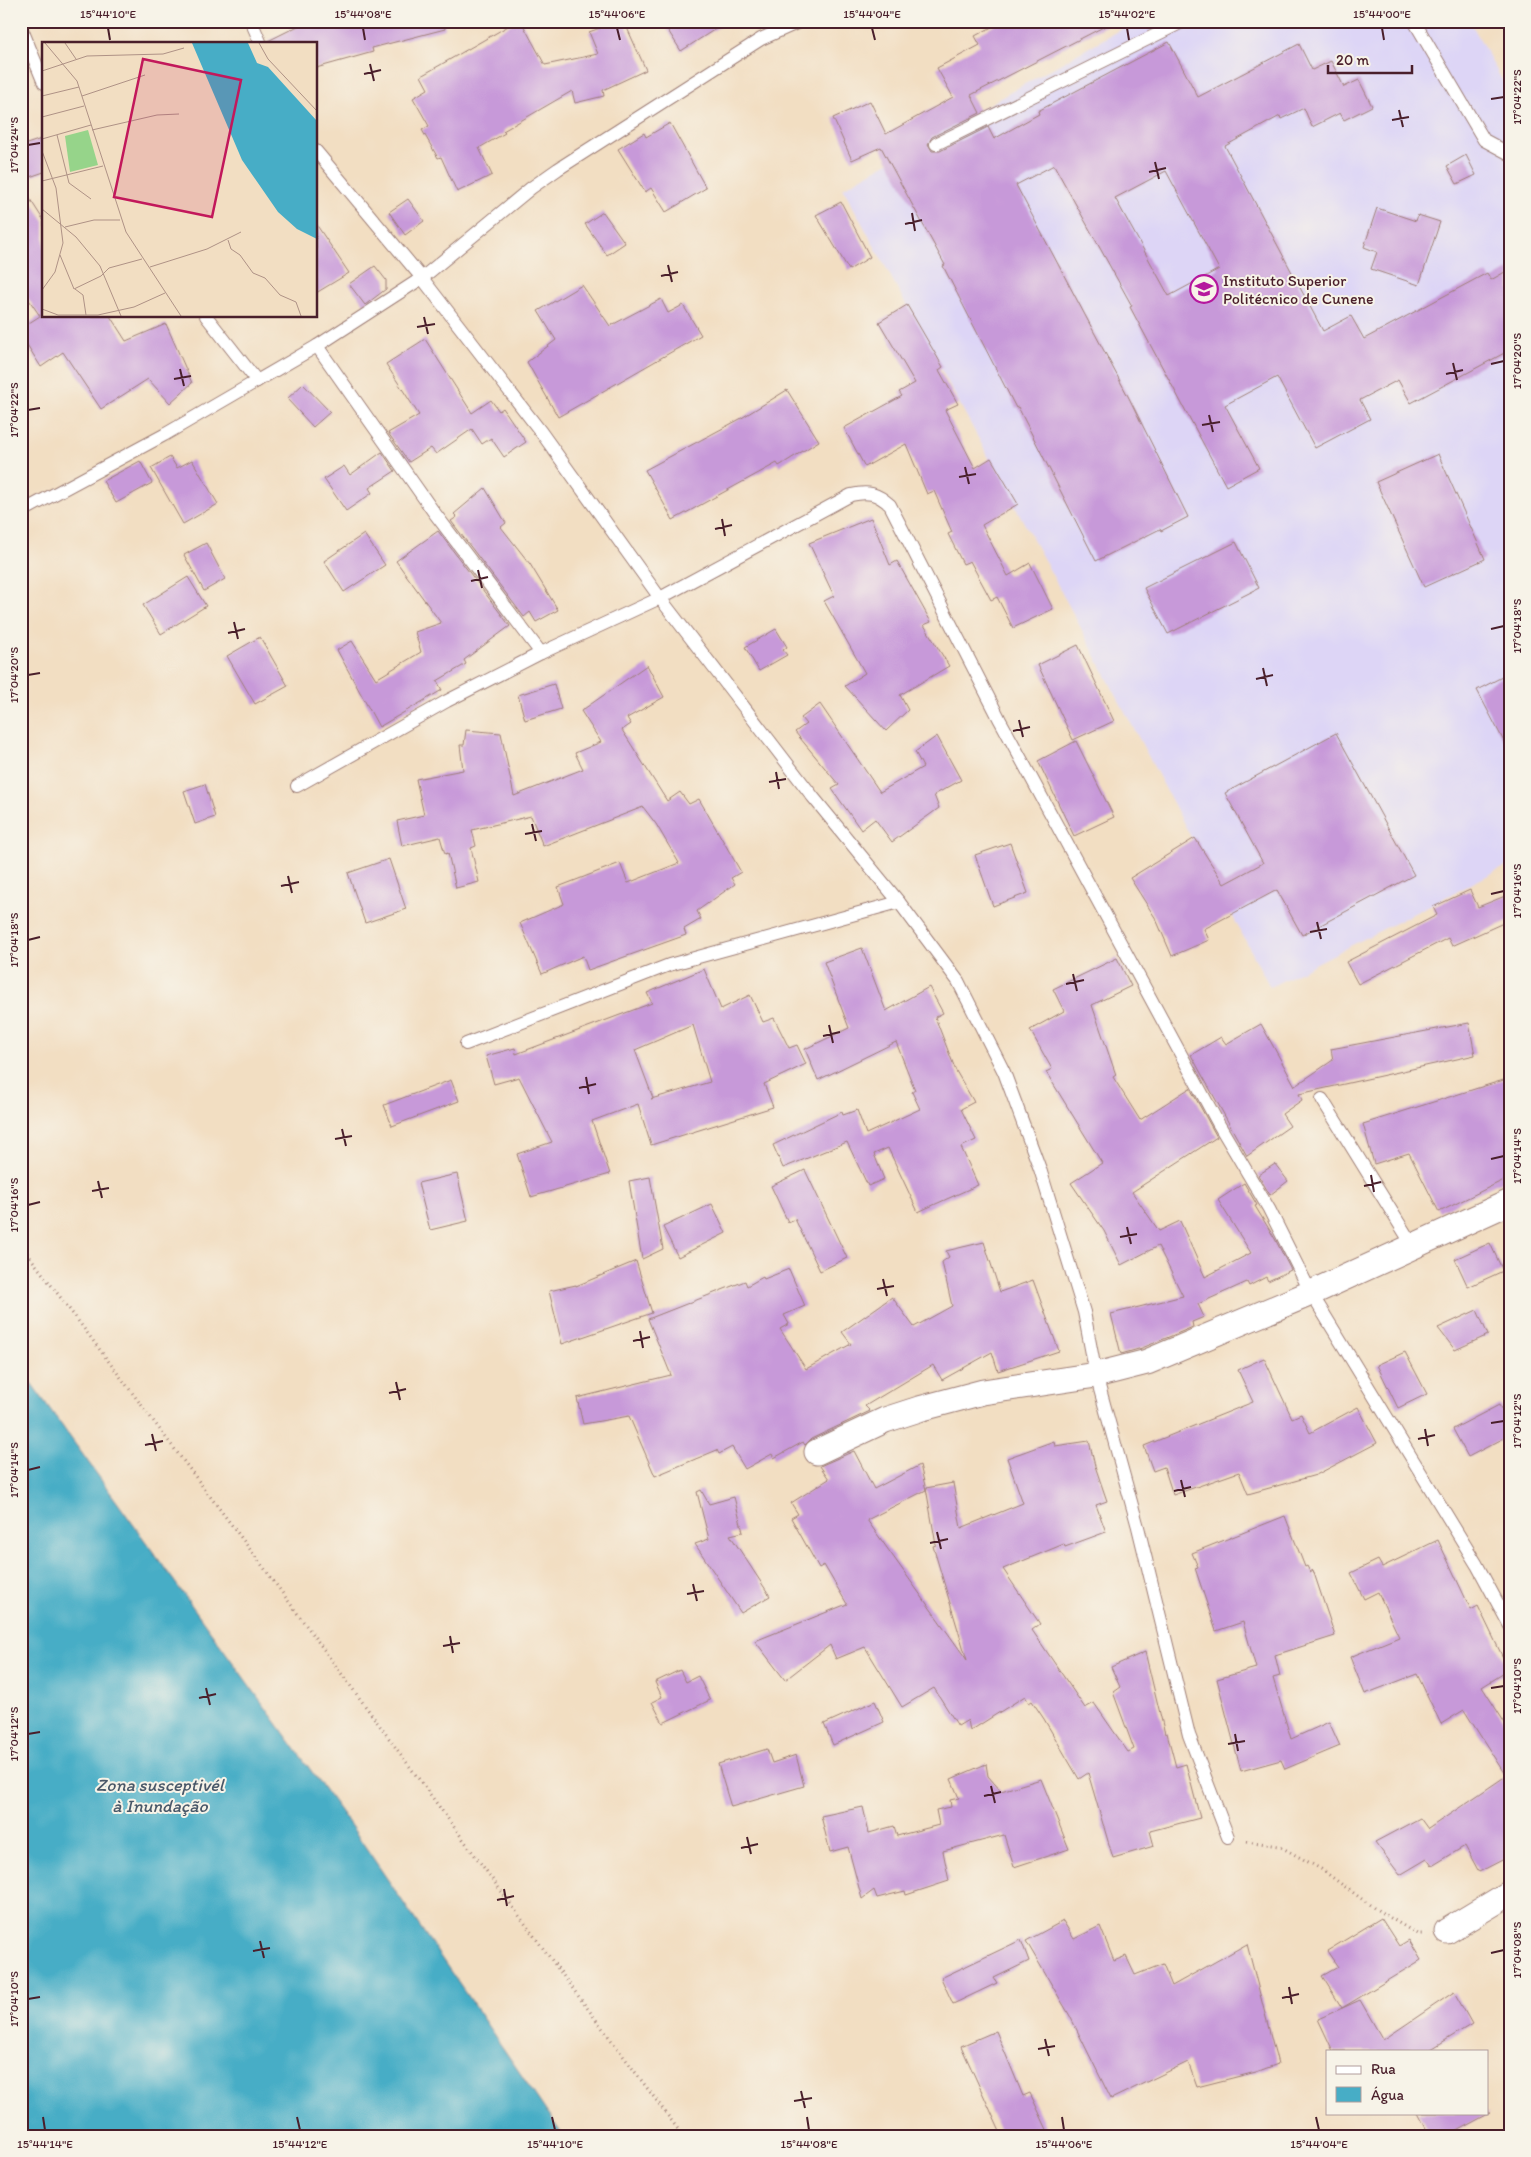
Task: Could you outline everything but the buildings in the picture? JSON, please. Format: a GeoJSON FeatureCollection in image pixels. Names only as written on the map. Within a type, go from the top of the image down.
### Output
{"type":"FeatureCollection","features":[{"type":"Feature","properties":{"kind":"street"},"geometry":{"type":"LineString","coordinates":[[818,1452],[885,1420],[919,1409],[983,1392],[1096,1375],[1147,1362],[1311,1293],[1510,1202]]}},
{"type":"Feature","properties":{"kind":"street"},"geometry":{"type":"LineString","coordinates":[[1447,1931],[1510,1894]]}},
{"type":"Feature","properties":{"kind":"lane"},"geometry":{"type":"LineString","coordinates":[[251,21],[260,42]]}},
{"type":"Feature","properties":{"kind":"lane"},"geometry":{"type":"LineString","coordinates":[[21,512],[164,436],[317,346],[422,278],[531,188],[558,169],[761,39],[801,21]]}},
{"type":"Feature","properties":{"kind":"lane"},"geometry":{"type":"LineString","coordinates":[[936,144],[1184,21]]}},
{"type":"Feature","properties":{"kind":"lane"},"geometry":{"type":"LineString","coordinates":[[1414,21],[1484,140],[1510,154]]}},
{"type":"Feature","properties":{"kind":"lane"},"geometry":{"type":"LineString","coordinates":[[21,27],[42,78]]}},
{"type":"Feature","properties":{"kind":"lane"},"geometry":{"type":"LineString","coordinates":[[318,153],[422,278],[540,432],[660,598],[813,797],[899,902],[958,981],[1004,1072],[1040,1169],[1084,1312],[1096,1375],[1138,1527],[1189,1736],[1228,1837]]}},
{"type":"Feature","properties":{"kind":"lane"},"geometry":{"type":"LineString","coordinates":[[208,318],[257,380]]}},
{"type":"Feature","properties":{"kind":"lane"},"geometry":{"type":"LineString","coordinates":[[317,346],[433,511],[541,653]]}},
{"type":"Feature","properties":{"kind":"lane"},"geometry":{"type":"LineString","coordinates":[[297,786],[447,702],[541,653],[660,598],[850,495],[864,492],[879,495],[890,505],[1000,720],[1218,1123],[1269,1209],[1311,1293],[1476,1565],[1510,1626]]}},
{"type":"Feature","properties":{"kind":"lane"},"geometry":{"type":"LineString","coordinates":[[466,1044],[670,965],[899,902]]}},
{"type":"Feature","properties":{"kind":"lane"},"geometry":{"type":"LineString","coordinates":[[1322,1099],[1413,1246]]}},
{"type":"Feature","properties":{"kind":"path"},"geometry":{"type":"LineString","coordinates":[[21,1245],[264,1568],[683,2136]]}},
{"type":"Feature","properties":{"kind":"path"},"geometry":{"type":"LineString","coordinates":[[1228,1837],[1279,1846],[1321,1869],[1374,1908],[1417,1934],[1447,1931]]}},
{"type":"Feature","properties":{"kind":"shaded area","name":"Instituto Superior Politécnico de Cunene"},"geometry":{"type":"Polygon","coordinates":[[[1135,21],[1470,21],[1510,95],[1510,864],[1270,987],[1075,617],[843,188],[1135,21]]]}},
{"type":"Feature","properties":{"kind":"water","name":"Zona susceptivél à Inundação"},"geometry":{"type":"Polygon","coordinates":[[[21,1369],[351,1826],[563,2136],[21,2136],[21,1369]]]}},
{"type":"Feature","properties":{"kind":"place","name":"Instituto Superior Politécnico de Cunene"},"geometry":{"type":"Point","coordinates":[1204,289]}}]}
